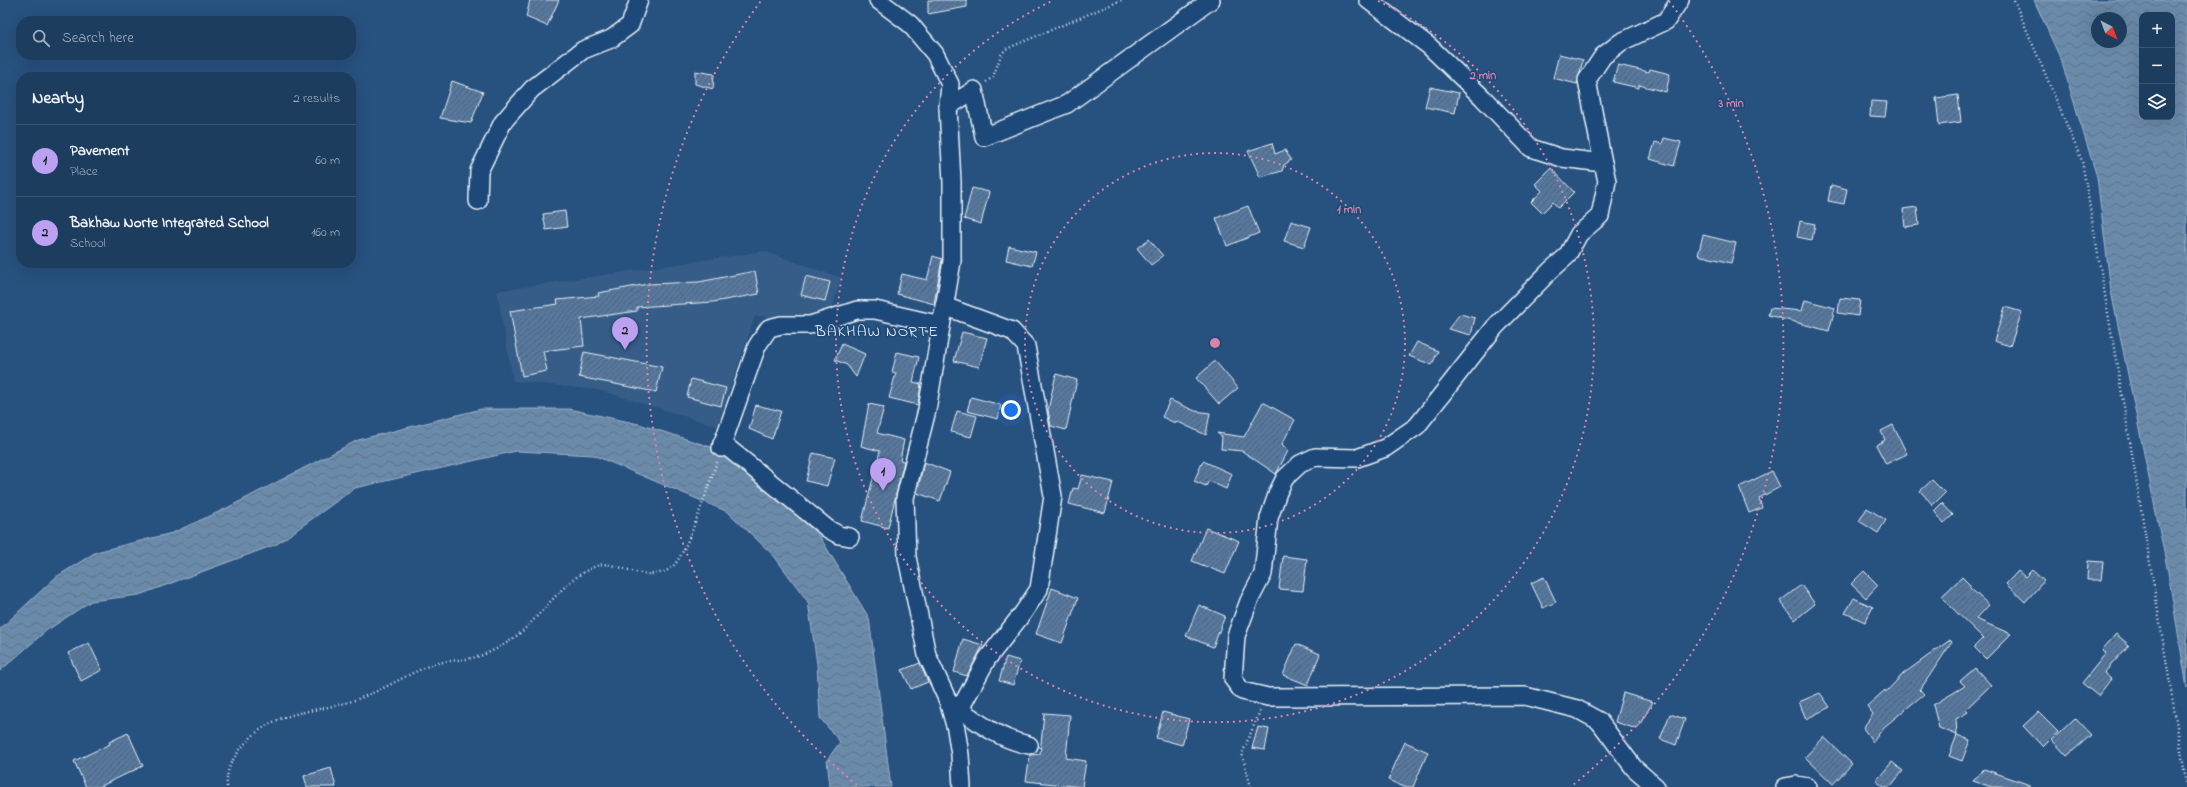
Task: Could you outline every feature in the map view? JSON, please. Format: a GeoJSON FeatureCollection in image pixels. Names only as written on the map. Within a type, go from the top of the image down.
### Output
{"type":"FeatureCollection","features":[{"type":"Feature","properties":{"kind":"street"},"geometry":{"type":"LineString","coordinates":[[478,201],[479,171],[503,122],[532,90],[577,54],[583,50],[611,40],[630,25],[639,0]]}},
{"type":"Feature","properties":{"kind":"street"},"geometry":{"type":"LineString","coordinates":[[878,0],[910,24],[935,54],[950,84],[948,107],[952,182],[952,261],[927,410],[905,498],[907,557],[927,656],[954,705],[962,787]]}},
{"type":"Feature","properties":{"kind":"street"},"geometry":{"type":"LineString","coordinates":[[948,107],[974,90],[984,137],[1068,104],[1211,0]]}},
{"type":"Feature","properties":{"kind":"street"},"geometry":{"type":"LineString","coordinates":[[1368,0],[1429,46],[1483,98],[1531,148],[1562,158],[1604,163]]}},
{"type":"Feature","properties":{"kind":"street"},"geometry":{"type":"LineString","coordinates":[[1656,787],[1634,768],[1599,721],[1577,709],[1525,696],[1268,697],[1242,692],[1233,679],[1236,636],[1249,601],[1262,574],[1269,518],[1278,492],[1286,478],[1300,464],[1315,457],[1357,458],[1385,448],[1417,426],[1495,327],[1551,270],[1567,256],[1579,234],[1600,216],[1607,181],[1587,80],[1603,56],[1621,42],[1666,21],[1680,0]]}},
{"type":"Feature","properties":{"kind":"street"},"geometry":{"type":"LineString","coordinates":[[944,306],[1012,331],[1026,346],[1053,496],[1039,589],[1023,613],[987,659],[954,705]]}},
{"type":"Feature","properties":{"kind":"street"},"geometry":{"type":"LineString","coordinates":[[850,536],[839,535],[828,530],[720,449],[757,346],[768,328],[781,325],[810,325],[857,310],[875,310],[941,325]]}},
{"type":"Feature","properties":{"kind":"street"},"geometry":{"type":"LineString","coordinates":[[954,705],[997,734],[1012,741],[1029,745]]}},
{"type":"Feature","properties":{"kind":"street"},"geometry":{"type":"LineString","coordinates":[[1785,787],[1796,785],[1808,787]]}},
{"type":"Feature","properties":{"kind":"path"},"geometry":{"type":"LineString","coordinates":[[974,90],[994,77],[1001,55],[1011,46],[1122,0]]}},
{"type":"Feature","properties":{"kind":"path"},"geometry":{"type":"LineString","coordinates":[[2014,0],[2082,161],[2187,787]]}},
{"type":"Feature","properties":{"kind":"path"},"geometry":{"type":"LineString","coordinates":[[228,787],[226,775],[232,761],[246,742],[264,727],[288,715],[362,698],[432,665],[478,657],[506,644],[585,571],[602,564],[638,574],[657,573],[671,569],[678,562],[686,548],[720,449]]}},
{"type":"Feature","properties":{"kind":"path"},"geometry":{"type":"LineString","coordinates":[[1251,787],[1242,754],[1255,719],[1268,697]]}},
{"type":"Feature","properties":{"kind":"shaded area"},"geometry":{"type":"Polygon","coordinates":[[[764,251],[842,278],[832,308],[808,320],[755,316],[717,426],[598,390],[513,381],[497,291],[764,251]]]}},
{"type":"Feature","properties":{"kind":"water"},"geometry":{"type":"Polygon","coordinates":[[[2034,0],[2187,0],[2187,688],[2168,572],[2111,291],[2097,177],[2061,60],[2034,0]]]}},
{"type":"Feature","properties":{"kind":"water"},"geometry":{"type":"Polygon","coordinates":[[[481,409],[569,409],[639,424],[711,447],[761,480],[820,537],[869,618],[891,787],[830,787],[827,760],[840,742],[820,718],[817,664],[808,602],[774,556],[728,512],[593,455],[516,451],[355,488],[277,544],[139,595],[91,601],[46,631],[0,671],[0,629],[56,577],[96,552],[172,533],[225,509],[358,440],[481,409]]]}},
{"type":"Feature","properties":{"kind":"building"},"geometry":{"type":"Polygon","coordinates":[[[530,0],[559,0],[547,26],[526,17],[530,0]]]}},
{"type":"Feature","properties":{"kind":"building"},"geometry":{"type":"Polygon","coordinates":[[[928,0],[967,0],[967,7],[928,14],[928,0]]]}},
{"type":"Feature","properties":{"kind":"building"},"geometry":{"type":"Polygon","coordinates":[[[1559,54],[1583,60],[1577,84],[1553,78],[1559,54]]]}},
{"type":"Feature","properties":{"kind":"building"},"geometry":{"type":"Polygon","coordinates":[[[1618,65],[1649,72],[1650,69],[1670,74],[1666,92],[1639,85],[1639,88],[1613,82],[1618,65]]]}},
{"type":"Feature","properties":{"kind":"building"},"geometry":{"type":"Polygon","coordinates":[[[695,71],[714,74],[713,89],[695,84],[695,71]]]}},
{"type":"Feature","properties":{"kind":"building"},"geometry":{"type":"Polygon","coordinates":[[[452,81],[483,92],[471,123],[440,118],[452,81]]]}},
{"type":"Feature","properties":{"kind":"building"},"geometry":{"type":"Polygon","coordinates":[[[1430,87],[1459,93],[1455,113],[1425,107],[1430,87]]]}},
{"type":"Feature","properties":{"kind":"building"},"geometry":{"type":"Polygon","coordinates":[[[1958,95],[1961,122],[1939,125],[1936,98],[1958,95]]]}},
{"type":"Feature","properties":{"kind":"building"},"geometry":{"type":"Polygon","coordinates":[[[1871,101],[1887,102],[1885,117],[1870,116],[1871,101]]]}},
{"type":"Feature","properties":{"kind":"building"},"geometry":{"type":"Polygon","coordinates":[[[1664,138],[1681,142],[1674,166],[1650,159],[1655,142],[1662,144],[1664,138]]]}},
{"type":"Feature","properties":{"kind":"building"},"geometry":{"type":"Polygon","coordinates":[[[1272,143],[1275,154],[1285,150],[1291,160],[1284,165],[1282,171],[1260,177],[1248,151],[1272,143]]]}},
{"type":"Feature","properties":{"kind":"building"},"geometry":{"type":"Polygon","coordinates":[[[1551,168],[1574,192],[1558,208],[1553,202],[1542,213],[1531,202],[1542,191],[1535,184],[1551,168]]]}},
{"type":"Feature","properties":{"kind":"building"},"geometry":{"type":"Polygon","coordinates":[[[1831,185],[1847,189],[1844,204],[1828,201],[1831,185]]]}},
{"type":"Feature","properties":{"kind":"building"},"geometry":{"type":"Polygon","coordinates":[[[972,188],[989,192],[981,224],[964,219],[972,188]]]}},
{"type":"Feature","properties":{"kind":"building"},"geometry":{"type":"Polygon","coordinates":[[[1248,206],[1259,233],[1227,246],[1216,218],[1248,206]]]}},
{"type":"Feature","properties":{"kind":"building"},"geometry":{"type":"Polygon","coordinates":[[[1917,207],[1919,225],[1905,227],[1903,209],[1917,207]]]}},
{"type":"Feature","properties":{"kind":"building"},"geometry":{"type":"Polygon","coordinates":[[[565,211],[567,227],[546,230],[543,214],[565,211]]]}},
{"type":"Feature","properties":{"kind":"building"},"geometry":{"type":"Polygon","coordinates":[[[1291,221],[1311,227],[1304,247],[1284,241],[1291,221]]]}},
{"type":"Feature","properties":{"kind":"building"},"geometry":{"type":"Polygon","coordinates":[[[1800,221],[1815,224],[1812,240],[1797,237],[1800,221]]]}},
{"type":"Feature","properties":{"kind":"building"},"geometry":{"type":"Polygon","coordinates":[[[1703,235],[1736,243],[1731,263],[1698,255],[1703,235]]]}},
{"type":"Feature","properties":{"kind":"building"},"geometry":{"type":"Polygon","coordinates":[[[1149,239],[1163,256],[1151,265],[1137,248],[1149,239]]]}},
{"type":"Feature","properties":{"kind":"building"},"geometry":{"type":"Polygon","coordinates":[[[1009,246],[1036,252],[1032,266],[1006,260],[1009,246]]]}},
{"type":"Feature","properties":{"kind":"building"},"geometry":{"type":"Polygon","coordinates":[[[933,256],[942,259],[934,304],[897,294],[902,274],[927,280],[933,256]]]}},
{"type":"Feature","properties":{"kind":"building"},"geometry":{"type":"Polygon","coordinates":[[[755,271],[759,294],[713,302],[637,307],[637,311],[581,319],[584,346],[543,351],[547,371],[522,376],[510,311],[558,304],[557,300],[599,296],[598,293],[648,284],[699,282],[755,271]]]}},
{"type":"Feature","properties":{"kind":"building"},"geometry":{"type":"Polygon","coordinates":[[[806,276],[830,282],[825,301],[801,295],[806,276]]]}},
{"type":"Feature","properties":{"kind":"building"},"geometry":{"type":"Polygon","coordinates":[[[1840,298],[1860,300],[1858,316],[1838,313],[1840,298]]]}},
{"type":"Feature","properties":{"kind":"building"},"geometry":{"type":"Polygon","coordinates":[[[1805,300],[1835,308],[1829,331],[1768,315],[1770,308],[1802,311],[1805,300]]]}},
{"type":"Feature","properties":{"kind":"building"},"geometry":{"type":"Polygon","coordinates":[[[2005,307],[2022,312],[2010,346],[1994,341],[2005,307]]]}},
{"type":"Feature","properties":{"kind":"building"},"geometry":{"type":"Polygon","coordinates":[[[1460,314],[1475,318],[1471,335],[1448,329],[1460,314]]]}},
{"type":"Feature","properties":{"kind":"building"},"geometry":{"type":"Polygon","coordinates":[[[962,332],[987,338],[979,367],[954,361],[962,332]]]}},
{"type":"Feature","properties":{"kind":"building"},"geometry":{"type":"Polygon","coordinates":[[[1417,342],[1438,351],[1432,365],[1409,356],[1417,342]]]}},
{"type":"Feature","properties":{"kind":"building"},"geometry":{"type":"Polygon","coordinates":[[[842,344],[865,354],[856,377],[847,365],[835,360],[842,344]]]}},
{"type":"Feature","properties":{"kind":"building"},"geometry":{"type":"Polygon","coordinates":[[[584,352],[662,367],[656,392],[579,377],[584,352]]]}},
{"type":"Feature","properties":{"kind":"building"},"geometry":{"type":"Polygon","coordinates":[[[897,352],[919,357],[913,382],[921,384],[918,405],[889,398],[896,373],[892,372],[897,352]]]}},
{"type":"Feature","properties":{"kind":"building"},"geometry":{"type":"Polygon","coordinates":[[[1215,361],[1238,388],[1219,404],[1196,378],[1215,361]]]}},
{"type":"Feature","properties":{"kind":"building"},"geometry":{"type":"Polygon","coordinates":[[[1056,374],[1077,380],[1066,430],[1051,426],[1048,410],[1056,374]]]}},
{"type":"Feature","properties":{"kind":"building"},"geometry":{"type":"Polygon","coordinates":[[[691,379],[726,388],[721,406],[687,397],[691,379]]]}},
{"type":"Feature","properties":{"kind":"building"},"geometry":{"type":"Polygon","coordinates":[[[971,397],[1001,405],[998,419],[967,411],[971,397]]]}},
{"type":"Feature","properties":{"kind":"building"},"geometry":{"type":"Polygon","coordinates":[[[1170,400],[1195,411],[1210,413],[1206,435],[1176,421],[1175,423],[1162,417],[1170,400]]]}},
{"type":"Feature","properties":{"kind":"building"},"geometry":{"type":"Polygon","coordinates":[[[1263,402],[1295,420],[1282,444],[1288,451],[1276,474],[1242,451],[1221,449],[1222,437],[1217,433],[1244,437],[1263,402]]]}},
{"type":"Feature","properties":{"kind":"building"},"geometry":{"type":"Polygon","coordinates":[[[869,404],[884,407],[877,433],[904,440],[900,460],[904,461],[888,528],[862,521],[880,451],[861,446],[869,404]]]}},
{"type":"Feature","properties":{"kind":"building"},"geometry":{"type":"Polygon","coordinates":[[[756,405],[781,411],[772,439],[749,429],[756,405]]]}},
{"type":"Feature","properties":{"kind":"building"},"geometry":{"type":"Polygon","coordinates":[[[957,411],[977,416],[971,437],[951,432],[957,411]]]}},
{"type":"Feature","properties":{"kind":"building"},"geometry":{"type":"Polygon","coordinates":[[[1893,425],[1907,454],[1886,464],[1876,445],[1885,440],[1881,431],[1893,425]]]}},
{"type":"Feature","properties":{"kind":"building"},"geometry":{"type":"Polygon","coordinates":[[[813,453],[835,458],[827,486],[806,481],[813,453]]]}},
{"type":"Feature","properties":{"kind":"building"},"geometry":{"type":"Polygon","coordinates":[[[1203,461],[1232,474],[1226,489],[1209,481],[1206,486],[1194,481],[1203,461]]]}},
{"type":"Feature","properties":{"kind":"building"},"geometry":{"type":"Polygon","coordinates":[[[924,462],[950,472],[940,501],[917,493],[924,462]]]}},
{"type":"Feature","properties":{"kind":"building"},"geometry":{"type":"Polygon","coordinates":[[[1772,471],[1780,487],[1759,498],[1762,508],[1749,513],[1739,487],[1772,471]]]}},
{"type":"Feature","properties":{"kind":"building"},"geometry":{"type":"Polygon","coordinates":[[[1082,475],[1113,482],[1105,513],[1069,504],[1073,488],[1078,489],[1082,475]]]}},
{"type":"Feature","properties":{"kind":"building"},"geometry":{"type":"Polygon","coordinates":[[[1932,480],[1945,493],[1933,505],[1920,491],[1932,480]]]}},
{"type":"Feature","properties":{"kind":"building"},"geometry":{"type":"Polygon","coordinates":[[[1942,503],[1953,515],[1944,523],[1934,511],[1942,503]]]}},
{"type":"Feature","properties":{"kind":"building"},"geometry":{"type":"Polygon","coordinates":[[[1867,508],[1886,520],[1878,533],[1859,521],[1867,508]]]}},
{"type":"Feature","properties":{"kind":"building"},"geometry":{"type":"Polygon","coordinates":[[[1206,528],[1239,541],[1225,574],[1192,561],[1206,528]]]}},
{"type":"Feature","properties":{"kind":"building"},"geometry":{"type":"Polygon","coordinates":[[[1283,556],[1307,559],[1303,591],[1279,589],[1283,556]]]}},
{"type":"Feature","properties":{"kind":"building"},"geometry":{"type":"Polygon","coordinates":[[[2088,561],[2103,562],[2101,580],[2087,580],[2088,561]]]}},
{"type":"Feature","properties":{"kind":"building"},"geometry":{"type":"Polygon","coordinates":[[[2032,570],[2044,581],[2025,602],[2006,584],[2018,571],[2025,577],[2032,570]]]}},
{"type":"Feature","properties":{"kind":"building"},"geometry":{"type":"Polygon","coordinates":[[[1864,571],[1878,585],[1866,598],[1851,584],[1864,571]]]}},
{"type":"Feature","properties":{"kind":"building"},"geometry":{"type":"Polygon","coordinates":[[[1544,577],[1556,602],[1543,608],[1531,583],[1544,577]]]}},
{"type":"Feature","properties":{"kind":"building"},"geometry":{"type":"Polygon","coordinates":[[[1962,577],[1971,586],[1969,587],[1989,605],[1976,619],[2011,634],[1986,659],[1974,647],[1983,638],[1941,597],[1962,577]]]}},
{"type":"Feature","properties":{"kind":"building"},"geometry":{"type":"Polygon","coordinates":[[[1801,585],[1815,604],[1795,620],[1780,601],[1801,585]]]}},
{"type":"Feature","properties":{"kind":"building"},"geometry":{"type":"Polygon","coordinates":[[[1052,588],[1078,598],[1062,643],[1036,634],[1052,588]]]}},
{"type":"Feature","properties":{"kind":"building"},"geometry":{"type":"Polygon","coordinates":[[[1854,598],[1873,607],[1865,622],[1845,613],[1854,598]]]}},
{"type":"Feature","properties":{"kind":"building"},"geometry":{"type":"Polygon","coordinates":[[[1199,605],[1225,616],[1213,647],[1186,636],[1199,605]]]}},
{"type":"Feature","properties":{"kind":"building"},"geometry":{"type":"Polygon","coordinates":[[[2116,634],[2129,645],[2104,673],[2111,679],[2098,696],[2082,683],[2106,653],[2102,650],[2116,634]]]}},
{"type":"Feature","properties":{"kind":"building"},"geometry":{"type":"Polygon","coordinates":[[[963,639],[983,645],[967,676],[954,672],[963,639]]]}},
{"type":"Feature","properties":{"kind":"building"},"geometry":{"type":"Polygon","coordinates":[[[1950,640],[1952,642],[1920,690],[1924,694],[1884,727],[1873,742],[1863,728],[1873,714],[1867,706],[1885,690],[1886,692],[1903,674],[1950,640]]]}},
{"type":"Feature","properties":{"kind":"building"},"geometry":{"type":"Polygon","coordinates":[[[89,643],[102,670],[81,681],[68,653],[89,643]]]}},
{"type":"Feature","properties":{"kind":"building"},"geometry":{"type":"Polygon","coordinates":[[[1296,644],[1320,654],[1308,685],[1283,675],[1296,644]]]}},
{"type":"Feature","properties":{"kind":"building"},"geometry":{"type":"Polygon","coordinates":[[[1006,657],[1020,661],[1013,685],[999,681],[1006,657]]]}},
{"type":"Feature","properties":{"kind":"building"},"geometry":{"type":"Polygon","coordinates":[[[920,663],[928,682],[911,689],[902,670],[920,663]]]}},
{"type":"Feature","properties":{"kind":"building"},"geometry":{"type":"Polygon","coordinates":[[[1975,668],[1991,685],[1966,709],[1968,712],[1956,719],[1957,735],[1939,728],[1933,705],[1965,686],[1960,681],[1975,668]]]}},
{"type":"Feature","properties":{"kind":"building"},"geometry":{"type":"Polygon","coordinates":[[[1623,693],[1653,702],[1637,729],[1615,722],[1623,693]]]}},
{"type":"Feature","properties":{"kind":"building"},"geometry":{"type":"Polygon","coordinates":[[[1820,693],[1830,707],[1806,719],[1799,702],[1820,693]]]}},
{"type":"Feature","properties":{"kind":"building"},"geometry":{"type":"Polygon","coordinates":[[[1163,712],[1189,719],[1182,745],[1156,738],[1163,712]]]}},
{"type":"Feature","properties":{"kind":"building"},"geometry":{"type":"Polygon","coordinates":[[[2038,712],[2058,732],[2043,747],[2023,726],[2038,712]]]}},
{"type":"Feature","properties":{"kind":"building"},"geometry":{"type":"Polygon","coordinates":[[[1044,713],[1070,715],[1066,758],[1086,761],[1082,787],[1026,781],[1030,755],[1040,754],[1044,713]]]}},
{"type":"Feature","properties":{"kind":"building"},"geometry":{"type":"Polygon","coordinates":[[[1670,714],[1685,719],[1676,745],[1660,739],[1670,714]]]}},
{"type":"Feature","properties":{"kind":"building"},"geometry":{"type":"Polygon","coordinates":[[[2075,718],[2091,735],[2067,756],[2052,740],[2075,718]]]}},
{"type":"Feature","properties":{"kind":"building"},"geometry":{"type":"Polygon","coordinates":[[[1258,727],[1269,729],[1265,750],[1252,748],[1258,727]]]}},
{"type":"Feature","properties":{"kind":"building"},"geometry":{"type":"Polygon","coordinates":[[[128,733],[143,766],[99,787],[86,787],[74,761],[110,744],[109,742],[128,733]]]}},
{"type":"Feature","properties":{"kind":"building"},"geometry":{"type":"Polygon","coordinates":[[[1957,735],[1970,740],[1962,761],[1949,756],[1957,735]]]}},
{"type":"Feature","properties":{"kind":"building"},"geometry":{"type":"Polygon","coordinates":[[[1824,737],[1852,764],[1833,784],[1805,757],[1824,737]]]}},
{"type":"Feature","properties":{"kind":"building"},"geometry":{"type":"Polygon","coordinates":[[[1405,742],[1428,752],[1413,787],[1404,787],[1388,780],[1405,742]]]}},
{"type":"Feature","properties":{"kind":"building"},"geometry":{"type":"Polygon","coordinates":[[[1892,762],[1903,771],[1890,787],[1884,787],[1876,781],[1892,762]]]}},
{"type":"Feature","properties":{"kind":"building"},"geometry":{"type":"Polygon","coordinates":[[[331,768],[336,787],[307,787],[304,776],[331,768]]]}},
{"type":"Feature","properties":{"kind":"building"},"geometry":{"type":"Polygon","coordinates":[[[1984,769],[2030,785],[2030,787],[1992,787],[1973,781],[1984,769]]]}},
{"type":"Feature","properties":{"kind":"place","name":"Bakhaw Norte Integrated School"},"geometry":{"type":"Point","coordinates":[625,350]}},
{"type":"Feature","properties":{"kind":"place","name":"Pavement"},"geometry":{"type":"Point","coordinates":[883,491]}},
{"type":"Feature","properties":{"kind":"district","name":"BAKHAW NORTE"},"geometry":{"type":"Point","coordinates":[877,332]}}]}
